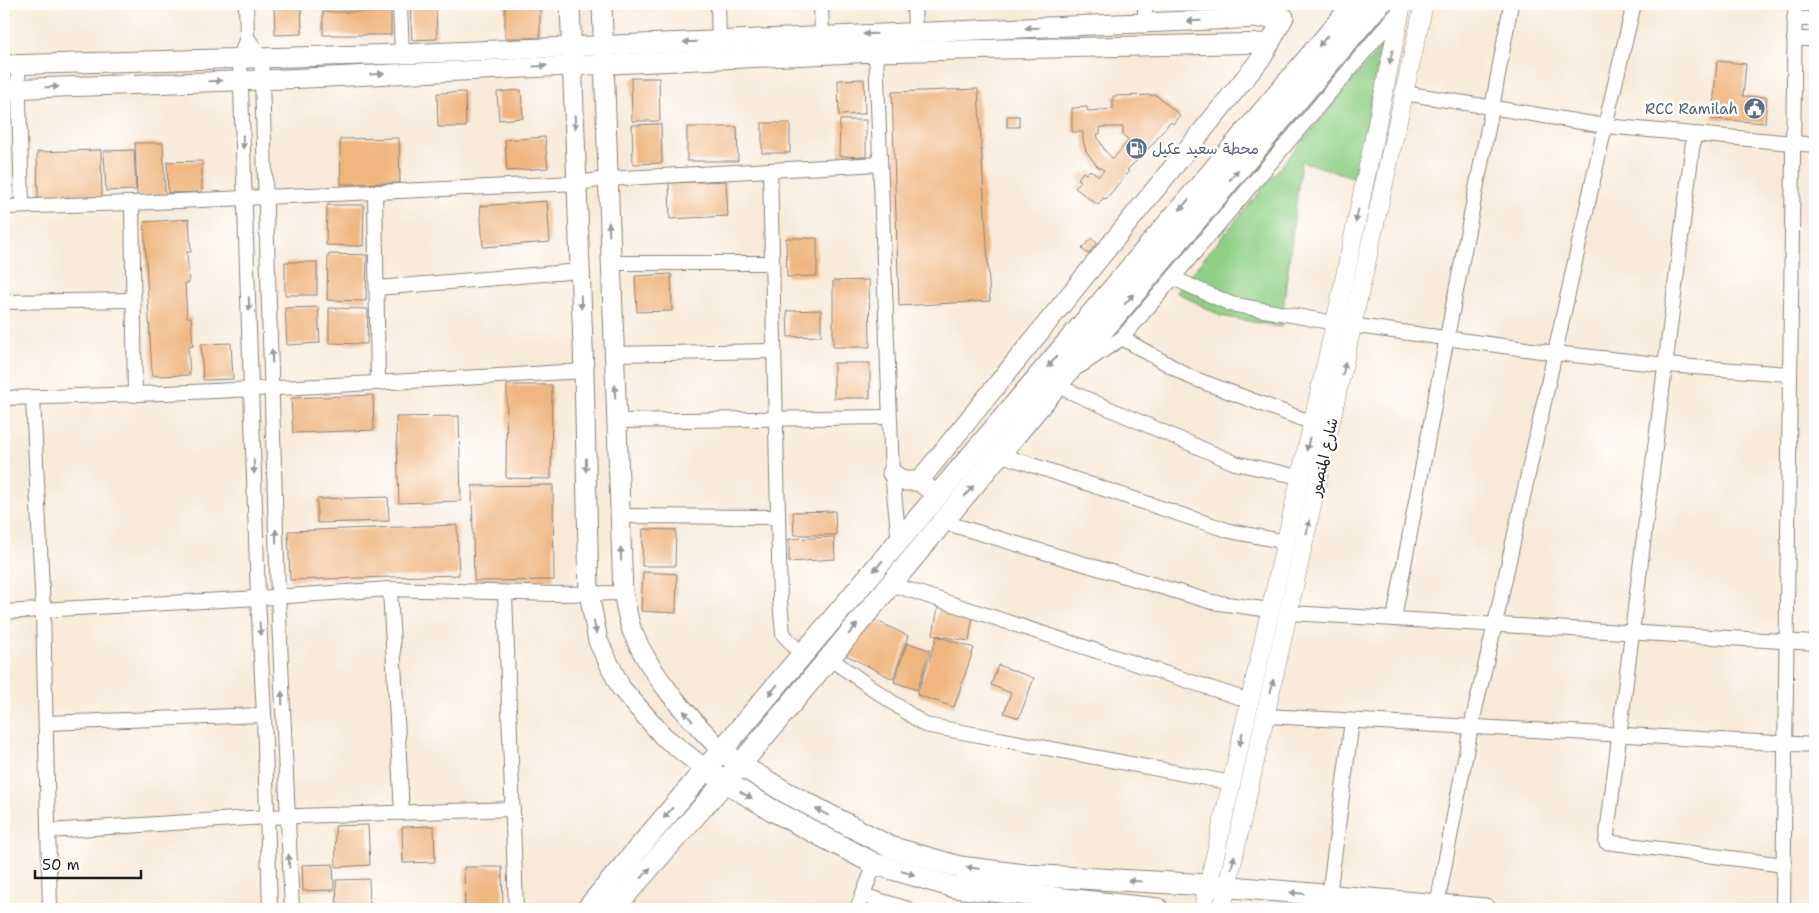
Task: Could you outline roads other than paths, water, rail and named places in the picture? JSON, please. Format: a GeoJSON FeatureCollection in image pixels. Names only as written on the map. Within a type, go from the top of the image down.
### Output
{"type":"FeatureCollection","features":[{"type":"Feature","properties":{"kind":"main road"},"geometry":{"type":"LineString","coordinates":[[570,4],[584,371],[589,593],[598,641],[621,688],[663,736],[725,783],[875,864],[954,887],[1158,909]]}},
{"type":"Feature","properties":{"kind":"main road"},"geometry":{"type":"LineString","coordinates":[[602,4],[602,54],[623,593],[632,630],[653,671],[688,716],[722,751],[740,765],[787,794],[890,847],[960,866],[1025,875],[1218,886],[1485,909]]}},
{"type":"Feature","properties":{"kind":"main road"},"geometry":{"type":"LineString","coordinates":[[614,909],[725,783],[1060,381],[1091,330],[1354,4]]}},
{"type":"Feature","properties":{"kind":"main road"},"geometry":{"type":"LineString","coordinates":[[587,909],[938,496],[1091,330],[1379,4]]}},
{"type":"Feature","properties":{"kind":"main road"},"geometry":{"type":"LineString","coordinates":[[12,89],[262,80],[602,54],[719,40],[1145,23],[1233,12],[1284,17],[1263,56],[919,481]]}},
{"type":"Feature","properties":{"kind":"main road"},"geometry":{"type":"LineString","coordinates":[[602,54],[876,52],[1270,43]]}},
{"type":"Feature","properties":{"kind":"main road"},"geometry":{"type":"LineString","coordinates":[[11,65],[402,54],[572,56]]}},
{"type":"Feature","properties":{"kind":"main road"},"geometry":{"type":"LineString","coordinates":[[892,473],[903,481],[919,481],[938,496]]}},
{"type":"Feature","properties":{"kind":"street"},"geometry":{"type":"LineString","coordinates":[[246,4],[247,37],[240,58],[270,909]]}},
{"type":"Feature","properties":{"kind":"street"},"geometry":{"type":"LineString","coordinates":[[400,4],[402,54]]}},
{"type":"Feature","properties":{"kind":"street"},"geometry":{"type":"LineString","coordinates":[[718,4],[719,40]]}},
{"type":"Feature","properties":{"kind":"street"},"geometry":{"type":"LineString","coordinates":[[821,4],[822,36]]}},
{"type":"Feature","properties":{"kind":"street"},"geometry":{"type":"LineString","coordinates":[[914,4],[915,32]]}},
{"type":"Feature","properties":{"kind":"street"},"geometry":{"type":"LineString","coordinates":[[1145,4],[1145,23]]}},
{"type":"Feature","properties":{"kind":"street","name":"شارع المنصور"},"geometry":{"type":"LineString","coordinates":[[1203,909],[1218,886],[1266,716],[1424,4]]}},
{"type":"Feature","properties":{"kind":"street"},"geometry":{"type":"LineString","coordinates":[[1394,618],[1511,4]]}},
{"type":"Feature","properties":{"kind":"street"},"geometry":{"type":"LineString","coordinates":[[1437,905],[1471,727],[1634,4]]}},
{"type":"Feature","properties":{"kind":"street"},"geometry":{"type":"LineString","coordinates":[[1783,909],[1794,4]]}},
{"type":"Feature","properties":{"kind":"street"},"geometry":{"type":"LineString","coordinates":[[1060,381],[1122,338],[1403,7]]}},
{"type":"Feature","properties":{"kind":"street","name":"شارع المنصور"},"geometry":{"type":"LineString","coordinates":[[1222,909],[1218,886],[1232,783],[1313,423],[1403,7]]}},
{"type":"Feature","properties":{"kind":"street"},"geometry":{"type":"LineString","coordinates":[[1794,20],[1815,19]]}},
{"type":"Feature","properties":{"kind":"street"},"geometry":{"type":"LineString","coordinates":[[247,37],[261,58],[267,198],[278,596],[292,909]]}},
{"type":"Feature","properties":{"kind":"street"},"geometry":{"type":"LineString","coordinates":[[1794,39],[1815,38]]}},
{"type":"Feature","properties":{"kind":"street"},"geometry":{"type":"LineString","coordinates":[[876,52],[892,473],[899,542]]}},
{"type":"Feature","properties":{"kind":"street"},"geometry":{"type":"LineString","coordinates":[[11,65],[22,206]]}},
{"type":"Feature","properties":{"kind":"street"},"geometry":{"type":"LineString","coordinates":[[1404,93],[1605,126],[1815,145]]}},
{"type":"Feature","properties":{"kind":"street"},"geometry":{"type":"LineString","coordinates":[[1694,134],[1606,842],[1784,865]]}},
{"type":"Feature","properties":{"kind":"street"},"geometry":{"type":"LineString","coordinates":[[4,207],[132,204],[577,184],[607,178],[880,164]]}},
{"type":"Feature","properties":{"kind":"street"},"geometry":{"type":"LineString","coordinates":[[770,170],[780,601],[784,634],[802,655]]}},
{"type":"Feature","properties":{"kind":"street"},"geometry":{"type":"LineString","coordinates":[[375,193],[378,383]]}},
{"type":"Feature","properties":{"kind":"street"},"geometry":{"type":"LineString","coordinates":[[132,204],[135,395]]}},
{"type":"Feature","properties":{"kind":"street"},"geometry":{"type":"LineString","coordinates":[[610,263],[772,263]]}},
{"type":"Feature","properties":{"kind":"street"},"geometry":{"type":"LineString","coordinates":[[377,288],[580,271]]}},
{"type":"Feature","properties":{"kind":"street"},"geometry":{"type":"LineString","coordinates":[[1173,278],[1231,304],[1335,323],[1354,324],[1555,353],[1666,365],[1790,374]]}},
{"type":"Feature","properties":{"kind":"street"},"geometry":{"type":"LineString","coordinates":[[4,302],[133,300]]}},
{"type":"Feature","properties":{"kind":"street"},"geometry":{"type":"LineString","coordinates":[[1122,338],[1190,377],[1313,423]]}},
{"type":"Feature","properties":{"kind":"street"},"geometry":{"type":"LineString","coordinates":[[614,354],[774,351]]}},
{"type":"Feature","properties":{"kind":"street"},"geometry":{"type":"LineString","coordinates":[[4,398],[273,390],[584,371]]}},
{"type":"Feature","properties":{"kind":"street"},"geometry":{"type":"LineString","coordinates":[[1060,381],[1235,463],[1300,477]]}},
{"type":"Feature","properties":{"kind":"street"},"geometry":{"type":"LineString","coordinates":[[33,398],[43,611],[50,909]]}},
{"type":"Feature","properties":{"kind":"street"},"geometry":{"type":"LineString","coordinates":[[616,421],[890,417]]}},
{"type":"Feature","properties":{"kind":"street"},"geometry":{"type":"LineString","coordinates":[[999,454],[1230,531],[1286,542]]}},
{"type":"Feature","properties":{"kind":"street"},"geometry":{"type":"LineString","coordinates":[[620,516],[778,517]]}},
{"type":"Feature","properties":{"kind":"street"},"geometry":{"type":"LineString","coordinates":[[943,522],[1212,602],[1289,612],[1815,643]]}},
{"type":"Feature","properties":{"kind":"street"},"geometry":{"type":"LineString","coordinates":[[891,584],[1250,701]]}},
{"type":"Feature","properties":{"kind":"street"},"geometry":{"type":"LineString","coordinates":[[4,612],[390,589],[556,594],[623,593]]}},
{"type":"Feature","properties":{"kind":"street"},"geometry":{"type":"LineString","coordinates":[[390,589],[402,813]]}},
{"type":"Feature","properties":{"kind":"street"},"geometry":{"type":"LineString","coordinates":[[505,592],[516,909]]}},
{"type":"Feature","properties":{"kind":"street"},"geometry":{"type":"LineString","coordinates":[[829,658],[925,725],[1232,783]]}},
{"type":"Feature","properties":{"kind":"street"},"geometry":{"type":"LineString","coordinates":[[46,723],[264,714]]}},
{"type":"Feature","properties":{"kind":"street"},"geometry":{"type":"LineString","coordinates":[[1266,716],[1815,745]]}},
{"type":"Feature","properties":{"kind":"street"},"geometry":{"type":"LineString","coordinates":[[1329,895],[1352,721]]}},
{"type":"Feature","properties":{"kind":"street"},"geometry":{"type":"LineString","coordinates":[[48,831],[287,816],[513,809]]}},
{"type":"Feature","properties":{"kind":"street"},"geometry":{"type":"LineString","coordinates":[[858,909],[875,864]]}},
{"type":"Feature","properties":{"kind":"street"},"geometry":{"type":"LineString","coordinates":[[862,895],[908,909]]}},
{"type":"Feature","properties":{"kind":"place","name":"RCC Ramilah"},"geometry":{"type":"Point","coordinates":[1754,109]}},
{"type":"Feature","properties":{"kind":"place","name":"محطة سعيد عكيل"},"geometry":{"type":"Point","coordinates":[1136,149]}}]}
